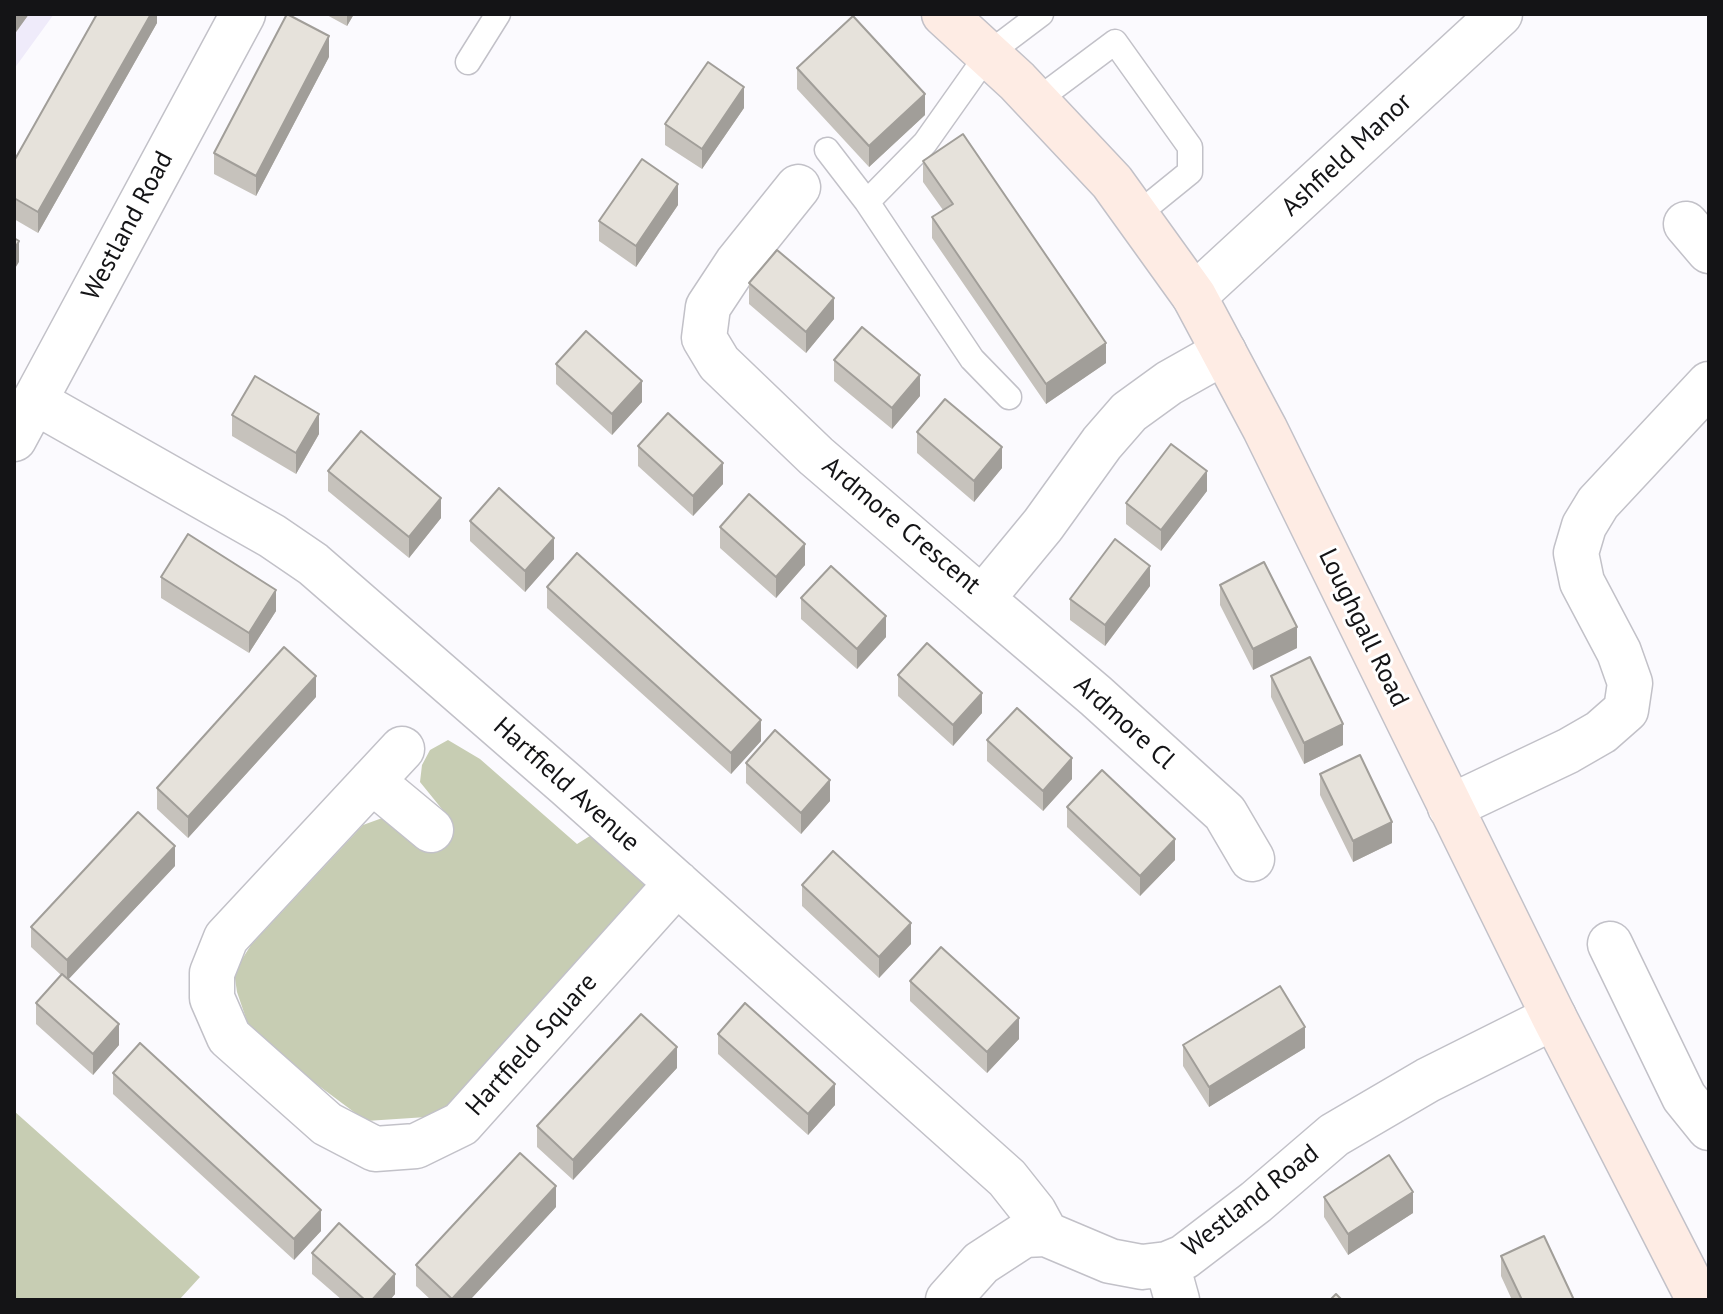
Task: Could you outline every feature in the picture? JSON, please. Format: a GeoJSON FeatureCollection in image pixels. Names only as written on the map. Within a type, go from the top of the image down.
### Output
{"type":"FeatureCollection","features":[{"type":"Feature","properties":{"kind":"main road","name":"Loughgall Road"},"geometry":{"type":"LineString","coordinates":[[944,14],[1036,101],[1112,182],[1194,296],[1265,429],[1554,1017],[1698,1277]]}},
{"type":"Feature","properties":{"kind":"street","name":"Westland Road"},"geometry":{"type":"LineString","coordinates":[[24,420],[243,14]]}},
{"type":"Feature","properties":{"kind":"street","name":"Ashfield Manor"},"geometry":{"type":"LineString","coordinates":[[1194,296],[1500,14]]}},
{"type":"Feature","properties":{"kind":"street","name":"Ardmore Crescent"},"geometry":{"type":"LineString","coordinates":[[798,187],[737,263],[708,307],[704,338],[719,363],[816,456],[982,599],[1129,412],[1169,383],[1224,352]]}},
{"type":"Feature","properties":{"kind":"street"},"geometry":{"type":"LineString","coordinates":[[1450,807],[1568,751],[1601,732],[1626,710],[1630,683],[1619,652],[1582,582],[1576,553],[1584,526],[1598,503],[1709,384]]}},
{"type":"Feature","properties":{"kind":"street","name":"Hartfield Avenue"},"geometry":{"type":"LineString","coordinates":[[24,420],[272,536],[313,564],[1007,1178],[1034,1212],[1046,1234]]}},
{"type":"Feature","properties":{"kind":"street","name":"Ardmore Cl"},"geometry":{"type":"LineString","coordinates":[[982,599],[1096,696],[1225,813],[1252,859]]}},
{"type":"Feature","properties":{"kind":"street","name":"Hartfield Square"},"geometry":{"type":"LineString","coordinates":[[402,749],[226,938],[212,973],[212,998],[229,1037],[327,1124],[375,1149],[416,1146],[461,1124],[677,883]]}},
{"type":"Feature","properties":{"kind":"street"},"geometry":{"type":"LineString","coordinates":[[372,781],[431,830]]}},
{"type":"Feature","properties":{"kind":"street"},"geometry":{"type":"LineString","coordinates":[[1610,944],[1684,1097],[1709,1128]]}},
{"type":"Feature","properties":{"kind":"street","name":"Westland Road"},"geometry":{"type":"LineString","coordinates":[[1046,1234],[1110,1261],[1142,1267],[1172,1282],[1184,1257],[1256,1202],[1334,1135],[1428,1080],[1554,1017]]}},
{"type":"Feature","properties":{"kind":"street"},"geometry":{"type":"LineString","coordinates":[[948,1300],[981,1263],[1024,1235],[1046,1234]]}},
{"type":"Feature","properties":{"kind":"lane"},"geometry":{"type":"LineString","coordinates":[[468,62],[498,14]]}},
{"type":"Feature","properties":{"kind":"lane"},"geometry":{"type":"LineString","coordinates":[[867,202],[925,143],[988,54],[1041,14]]}},
{"type":"Feature","properties":{"kind":"lane"},"geometry":{"type":"LineString","coordinates":[[1036,101],[1115,42],[1190,147],[1190,172],[1137,215]]}},
{"type":"Feature","properties":{"kind":"lane"},"geometry":{"type":"LineString","coordinates":[[827,150],[867,202],[972,359],[1009,397]]}},
{"type":"Feature","properties":{"kind":"shaded area"},"geometry":{"type":"Polygon","coordinates":[[[14,14],[54,14],[14,69],[14,14]]]}},
{"type":"Feature","properties":{"kind":"green space"},"geometry":{"type":"Polygon","coordinates":[[[448,740],[480,759],[577,844],[606,826],[635,852],[651,902],[457,1115],[366,1121],[252,1036],[237,992],[234,972],[251,945],[363,825],[385,817],[423,845],[450,819],[420,782],[422,765],[430,750],[448,740]]]}},
{"type":"Feature","properties":{"kind":"green space"},"geometry":{"type":"Polygon","coordinates":[[[14,1111],[200,1277],[179,1300],[14,1300],[14,1111]]]}},
{"type":"Feature","properties":{"kind":"building"},"geometry":{"type":"Polygon","coordinates":[[[97,14],[151,14],[38,212],[14,198],[14,161],[97,14]]]}},
{"type":"Feature","properties":{"kind":"building"},"geometry":{"type":"Polygon","coordinates":[[[287,14],[329,36],[256,176],[214,153],[287,14]]]}},
{"type":"Feature","properties":{"kind":"building"},"geometry":{"type":"Polygon","coordinates":[[[853,16],[925,94],[869,146],[797,68],[853,16]]]}},
{"type":"Feature","properties":{"kind":"building"},"geometry":{"type":"Polygon","coordinates":[[[708,62],[744,87],[702,149],[665,124],[708,62]]]}},
{"type":"Feature","properties":{"kind":"building"},"geometry":{"type":"Polygon","coordinates":[[[963,134],[1106,343],[1046,384],[932,217],[953,204],[923,161],[963,134]]]}},
{"type":"Feature","properties":{"kind":"building"},"geometry":{"type":"Polygon","coordinates":[[[642,159],[678,184],[636,246],[599,221],[642,159]]]}},
{"type":"Feature","properties":{"kind":"building"},"geometry":{"type":"Polygon","coordinates":[[[777,250],[834,298],[806,332],[749,283],[777,250]]]}},
{"type":"Feature","properties":{"kind":"building"},"geometry":{"type":"Polygon","coordinates":[[[862,327],[920,375],[892,408],[834,360],[862,327]]]}},
{"type":"Feature","properties":{"kind":"building"},"geometry":{"type":"Polygon","coordinates":[[[586,331],[642,381],[612,414],[556,364],[586,331]]]}},
{"type":"Feature","properties":{"kind":"building"},"geometry":{"type":"Polygon","coordinates":[[[255,376],[319,414],[296,453],[232,415],[255,376]]]}},
{"type":"Feature","properties":{"kind":"building"},"geometry":{"type":"Polygon","coordinates":[[[945,399],[1002,447],[974,481],[917,432],[945,399]]]}},
{"type":"Feature","properties":{"kind":"building"},"geometry":{"type":"Polygon","coordinates":[[[668,413],[723,463],[693,496],[638,446],[668,413]]]}},
{"type":"Feature","properties":{"kind":"building"},"geometry":{"type":"Polygon","coordinates":[[[361,431],[441,498],[409,537],[328,471],[361,431]]]}},
{"type":"Feature","properties":{"kind":"building"},"geometry":{"type":"Polygon","coordinates":[[[1171,444],[1207,471],[1161,530],[1126,503],[1171,444]]]}},
{"type":"Feature","properties":{"kind":"building"},"geometry":{"type":"Polygon","coordinates":[[[499,488],[554,538],[525,571],[470,521],[499,488]]]}},
{"type":"Feature","properties":{"kind":"building"},"geometry":{"type":"Polygon","coordinates":[[[749,494],[805,544],[776,577],[720,527],[749,494]]]}},
{"type":"Feature","properties":{"kind":"building"},"geometry":{"type":"Polygon","coordinates":[[[188,534],[276,590],[249,633],[161,577],[188,534]]]}},
{"type":"Feature","properties":{"kind":"building"},"geometry":{"type":"Polygon","coordinates":[[[1115,539],[1150,566],[1105,625],[1070,599],[1115,539]]]}},
{"type":"Feature","properties":{"kind":"building"},"geometry":{"type":"Polygon","coordinates":[[[577,553],[761,720],[731,753],[547,587],[577,553]]]}},
{"type":"Feature","properties":{"kind":"building"},"geometry":{"type":"Polygon","coordinates":[[[1264,562],[1297,627],[1253,649],[1220,585],[1264,562]]]}},
{"type":"Feature","properties":{"kind":"building"},"geometry":{"type":"Polygon","coordinates":[[[831,566],[886,616],[857,649],[801,598],[831,566]]]}},
{"type":"Feature","properties":{"kind":"building"},"geometry":{"type":"Polygon","coordinates":[[[927,643],[982,693],[953,725],[898,675],[927,643]]]}},
{"type":"Feature","properties":{"kind":"building"},"geometry":{"type":"Polygon","coordinates":[[[284,647],[316,676],[188,817],[157,788],[284,647]]]}},
{"type":"Feature","properties":{"kind":"building"},"geometry":{"type":"Polygon","coordinates":[[[1310,657],[1343,724],[1304,743],[1271,676],[1310,657]]]}},
{"type":"Feature","properties":{"kind":"building"},"geometry":{"type":"Polygon","coordinates":[[[1017,708],[1072,758],[1043,791],[987,740],[1017,708]]]}},
{"type":"Feature","properties":{"kind":"building"},"geometry":{"type":"Polygon","coordinates":[[[775,730],[830,780],[801,813],[746,763],[775,730]]]}},
{"type":"Feature","properties":{"kind":"building"},"geometry":{"type":"Polygon","coordinates":[[[1360,755],[1392,822],[1353,841],[1320,774],[1360,755]]]}},
{"type":"Feature","properties":{"kind":"building"},"geometry":{"type":"Polygon","coordinates":[[[1102,770],[1175,839],[1140,876],[1067,807],[1102,770]]]}},
{"type":"Feature","properties":{"kind":"building"},"geometry":{"type":"Polygon","coordinates":[[[138,812],[175,846],[67,960],[31,927],[138,812]]]}},
{"type":"Feature","properties":{"kind":"building"},"geometry":{"type":"Polygon","coordinates":[[[833,851],[911,923],[879,957],[802,885],[833,851]]]}},
{"type":"Feature","properties":{"kind":"building"},"geometry":{"type":"Polygon","coordinates":[[[941,947],[1019,1018],[987,1052],[910,981],[941,947]]]}},
{"type":"Feature","properties":{"kind":"building"},"geometry":{"type":"Polygon","coordinates":[[[62,974],[119,1024],[93,1054],[36,1003],[62,974]]]}},
{"type":"Feature","properties":{"kind":"building"},"geometry":{"type":"Polygon","coordinates":[[[1280,986],[1305,1027],[1209,1087],[1183,1045],[1280,986]]]}},
{"type":"Feature","properties":{"kind":"building"},"geometry":{"type":"Polygon","coordinates":[[[745,1003],[835,1084],[808,1114],[718,1034],[745,1003]]]}},
{"type":"Feature","properties":{"kind":"building"},"geometry":{"type":"Polygon","coordinates":[[[641,1014],[677,1047],[573,1160],[537,1126],[641,1014]]]}},
{"type":"Feature","properties":{"kind":"building"},"geometry":{"type":"Polygon","coordinates":[[[140,1043],[321,1210],[294,1239],[113,1073],[140,1043]]]}},
{"type":"Feature","properties":{"kind":"building"},"geometry":{"type":"Polygon","coordinates":[[[520,1153],[556,1186],[452,1299],[416,1265],[520,1153]]]}},
{"type":"Feature","properties":{"kind":"building"},"geometry":{"type":"Polygon","coordinates":[[[1389,1155],[1413,1192],[1348,1234],[1324,1197],[1389,1155]]]}},
{"type":"Feature","properties":{"kind":"building"},"geometry":{"type":"Polygon","coordinates":[[[339,1223],[395,1274],[372,1300],[365,1300],[312,1253],[339,1223]]]}},
{"type":"Feature","properties":{"kind":"building"},"geometry":{"type":"Polygon","coordinates":[[[1544,1236],[1574,1300],[1522,1300],[1501,1256],[1544,1236]]]}}]}
